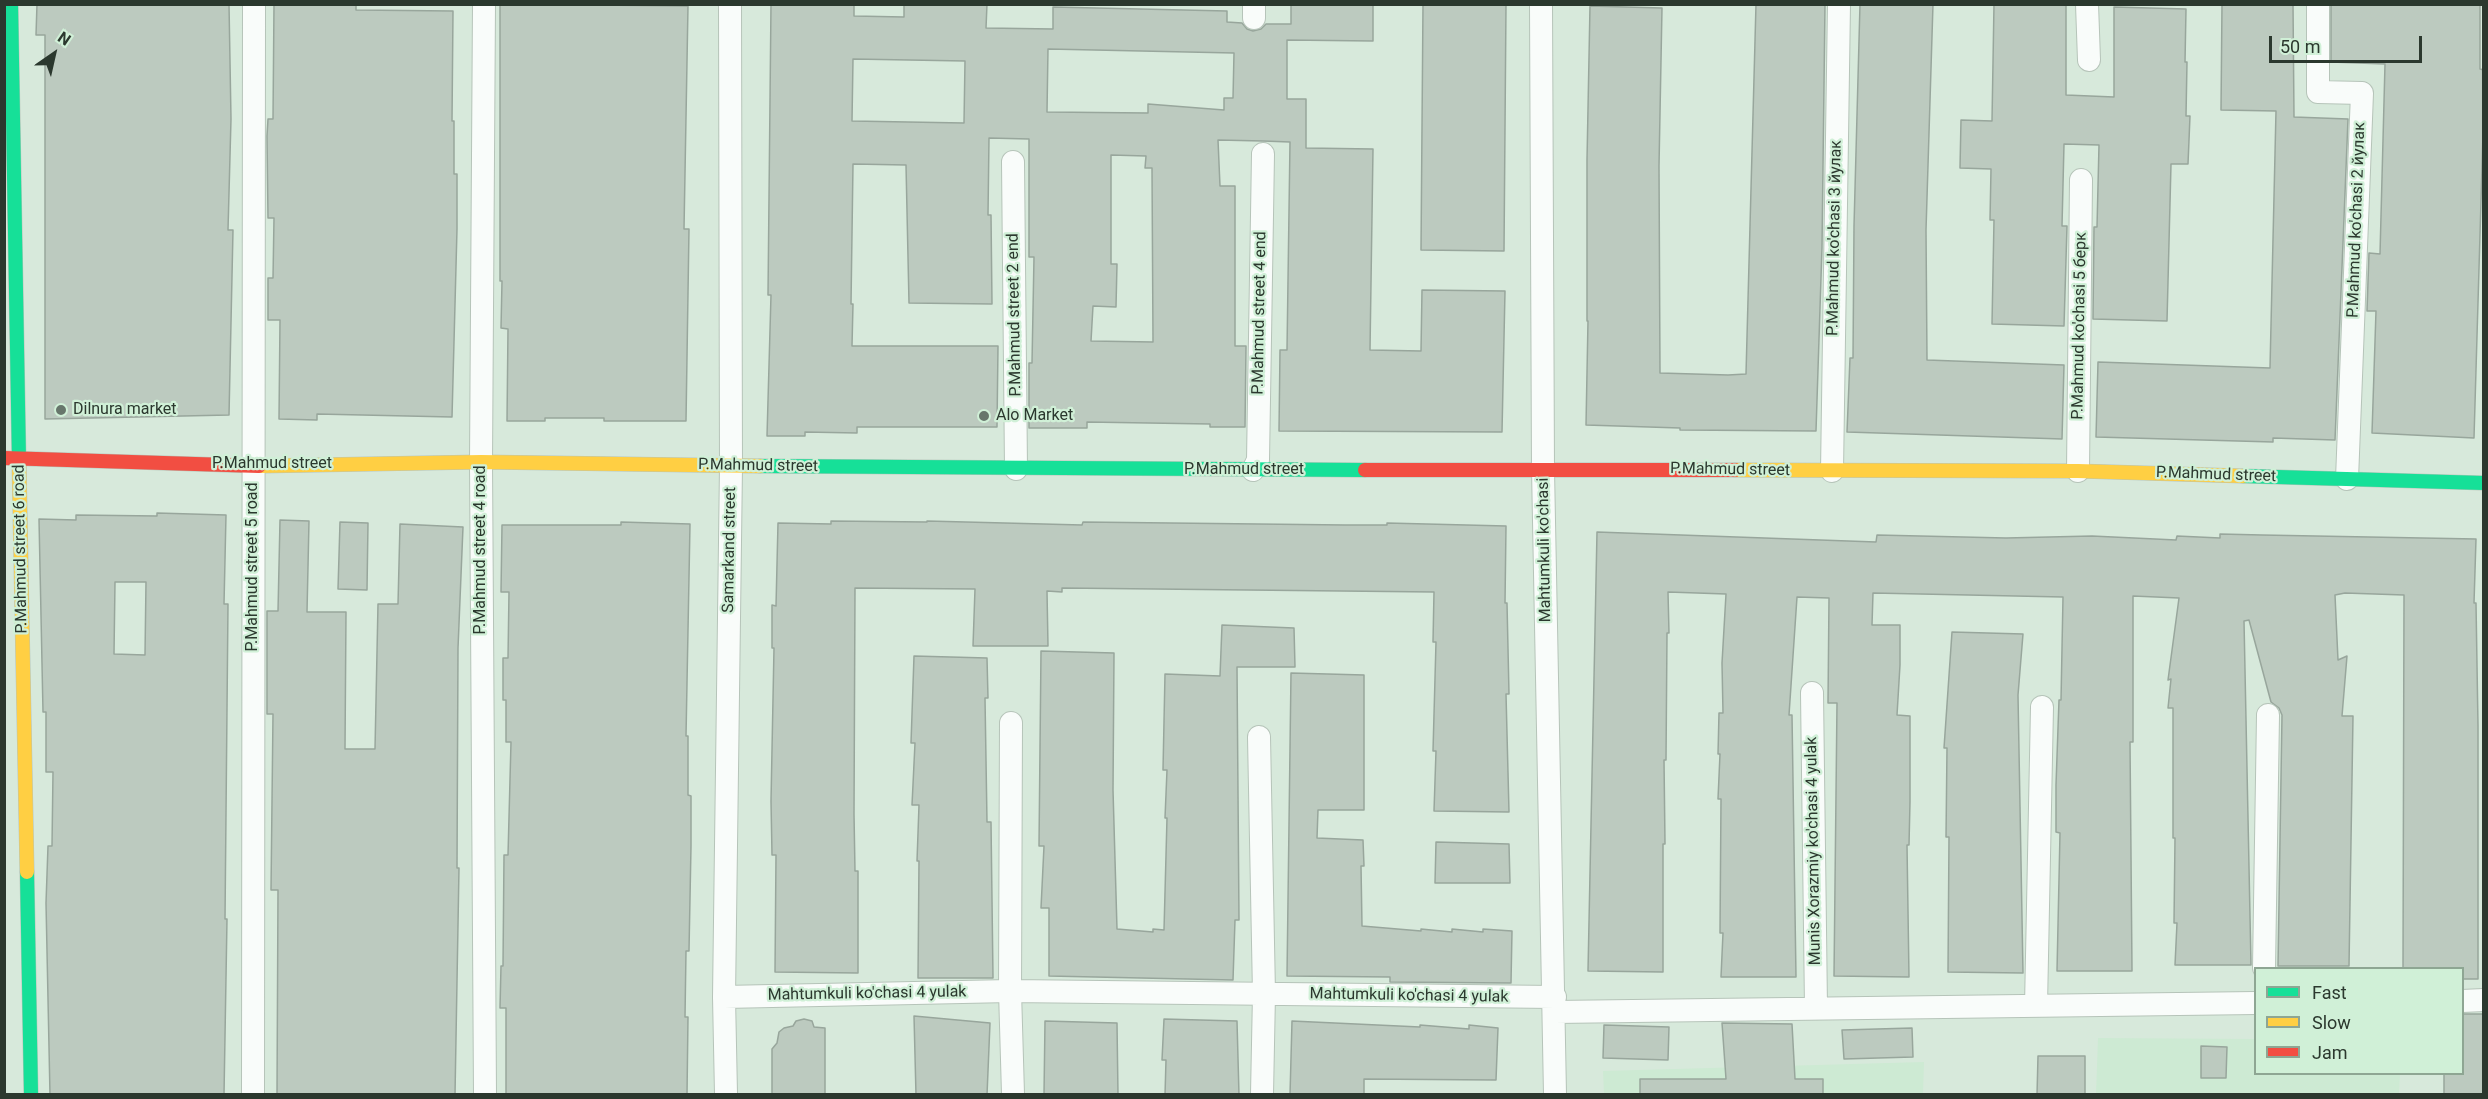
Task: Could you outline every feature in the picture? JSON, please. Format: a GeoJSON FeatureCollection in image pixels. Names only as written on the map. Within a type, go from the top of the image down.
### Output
{"type":"FeatureCollection","features":[{"type":"Feature","properties":{"kind":"street","name":"P.Mahmud street 6 road"},"geometry":{"type":"LineString","coordinates":[[11,4],[31,1095]]}},
{"type":"Feature","properties":{"kind":"street","name":"P.Mahmud street 5 road"},"geometry":{"type":"LineString","coordinates":[[253,1095],[254,4]]}},
{"type":"Feature","properties":{"kind":"street","name":"P.Mahmud street 4 road"},"geometry":{"type":"LineString","coordinates":[[484,4],[481,462],[485,1095]]}},
{"type":"Feature","properties":{"kind":"street","name":"Samarkand street"},"geometry":{"type":"LineString","coordinates":[[726,1095],[724,997],[731,466],[730,4]]}},
{"type":"Feature","properties":{"kind":"street","name":"Mahtumkuli ko'chasi"},"geometry":{"type":"LineString","coordinates":[[1541,4],[1543,469],[1555,1095]]}},
{"type":"Feature","properties":{"kind":"street","name":"P.Mahmud ko'chasi 3 йулак"},"geometry":{"type":"LineString","coordinates":[[1832,471],[1839,4]]}},
{"type":"Feature","properties":{"kind":"street"},"geometry":{"type":"LineString","coordinates":[[2087,4],[2089,60]]}},
{"type":"Feature","properties":{"kind":"street","name":"P.Mahmud ko'chasi 2 йулак"},"geometry":{"type":"LineString","coordinates":[[2318,4],[2318,92],[2362,93],[2348,479]]}},
{"type":"Feature","properties":{"kind":"street","name":"P.Mahmud street 4 end"},"geometry":{"type":"LineString","coordinates":[[1253,470],[1258,460],[1263,154]]}},
{"type":"Feature","properties":{"kind":"street","name":"P.Mahmud street 2 end"},"geometry":{"type":"LineString","coordinates":[[1013,162],[1016,469]]}},
{"type":"Feature","properties":{"kind":"street","name":"P.Mahmud ko'chasi 5 берк"},"geometry":{"type":"LineString","coordinates":[[2078,471],[2081,180]]}},
{"type":"Feature","properties":{"kind":"street","name":"P.Mahmud street"},"geometry":{"type":"LineString","coordinates":[[4,458],[253,466],[481,462],[1016,469],[2078,471],[2484,483]]}},
{"type":"Feature","properties":{"kind":"street","name":"Munis Xorazmiy ko'chasi 4 yulak"},"geometry":{"type":"LineString","coordinates":[[1812,693],[1816,1008]]}},
{"type":"Feature","properties":{"kind":"street"},"geometry":{"type":"LineString","coordinates":[[2036,1006],[2042,707]]}},
{"type":"Feature","properties":{"kind":"street"},"geometry":{"type":"LineString","coordinates":[[2264,967],[2268,715]]}},
{"type":"Feature","properties":{"kind":"street"},"geometry":{"type":"LineString","coordinates":[[1011,723],[1010,991],[1013,1095]]}},
{"type":"Feature","properties":{"kind":"street"},"geometry":{"type":"LineString","coordinates":[[1259,737],[1264,994],[1262,1095]]}},
{"type":"Feature","properties":{"kind":"street","name":"Mahtumkuli ko'chasi 4 yulak"},"geometry":{"type":"LineString","coordinates":[[724,997],[1010,991],[1264,994],[1555,1004]]}},
{"type":"Feature","properties":{"kind":"street"},"geometry":{"type":"LineString","coordinates":[[2464,1001],[2484,1000]]}},
{"type":"Feature","properties":{"kind":"street"},"geometry":{"type":"LineString","coordinates":[[1555,1004],[1816,1008],[2254,1003]]}},
{"type":"Feature","properties":{"kind":"shaded area"},"geometry":{"type":"Polygon","coordinates":[[[2098,1038],[2254,1039],[2254,1075],[2400,1075],[2399,1094],[2096,1094],[2098,1038]]]}},
{"type":"Feature","properties":{"kind":"shaded area"},"geometry":{"type":"Polygon","coordinates":[[[1924,1062],[1923,1094],[1604,1094],[1603,1071],[1924,1062]]]}},
{"type":"Feature","properties":{"kind":"building"},"geometry":{"type":"Polygon","coordinates":[[[37,4],[229,4],[231,119],[228,230],[233,230],[229,415],[45,419],[45,35],[36,35],[37,4]]]}},
{"type":"Feature","properties":{"kind":"building"},"geometry":{"type":"Polygon","coordinates":[[[274,4],[356,4],[356,10],[453,11],[452,121],[454,121],[454,174],[457,174],[457,229],[452,417],[317,414],[317,420],[279,419],[280,320],[268,320],[268,278],[273,278],[274,218],[268,218],[267,136],[268,119],[273,119],[274,4]]]}},
{"type":"Feature","properties":{"kind":"building"},"geometry":{"type":"Polygon","coordinates":[[[500,4],[688,6],[684,229],[689,229],[686,421],[545,418],[545,421],[507,421],[508,329],[501,328],[502,281],[500,281],[500,4]]]}},
{"type":"Feature","properties":{"kind":"building"},"geometry":{"type":"Polygon","coordinates":[[[771,4],[854,4],[854,16],[904,17],[904,4],[987,4],[986,28],[1053,29],[1053,7],[1227,11],[1227,22],[1242,23],[1247,29],[1253,31],[1261,29],[1266,24],[1291,24],[1291,4],[1373,4],[1373,41],[1287,40],[1287,99],[1306,99],[1306,148],[1373,149],[1370,350],[1421,351],[1422,290],[1505,291],[1502,432],[1279,431],[1280,350],[1287,350],[1290,142],[1218,140],[1220,186],[1235,186],[1235,346],[1246,346],[1245,427],[1210,427],[1210,424],[1087,422],[1087,428],[1029,428],[1029,363],[1032,363],[1034,257],[1029,257],[1029,139],[989,138],[988,215],[991,215],[992,304],[909,303],[906,165],[853,164],[852,346],[998,346],[997,427],[857,427],[857,433],[805,432],[805,436],[767,436],[771,295],[768,295],[771,4]],[[1048,49],[1047,112],[1148,113],[1148,104],[1224,110],[1224,98],[1233,98],[1234,53],[1048,49]],[[853,59],[852,121],[964,123],[965,61],[853,59]],[[1111,155],[1111,264],[1117,264],[1116,307],[1093,306],[1091,341],[1153,342],[1152,168],[1145,168],[1146,156],[1111,155]]]}},
{"type":"Feature","properties":{"kind":"building"},"geometry":{"type":"Polygon","coordinates":[[[1423,4],[1506,4],[1504,251],[1421,250],[1423,4]]]}},
{"type":"Feature","properties":{"kind":"building"},"geometry":{"type":"Polygon","coordinates":[[[1756,4],[1825,4],[1822,247],[1816,431],[1680,430],[1680,428],[1586,425],[1590,6],[1662,8],[1659,166],[1660,373],[1728,375],[1746,374],[1756,4]]]}},
{"type":"Feature","properties":{"kind":"building"},"geometry":{"type":"Polygon","coordinates":[[[1860,4],[1933,4],[1926,230],[1927,360],[2064,365],[2062,439],[1847,432],[1850,358],[1853,358],[1860,4]]]}},
{"type":"Feature","properties":{"kind":"building"},"geometry":{"type":"Polygon","coordinates":[[[1994,4],[2066,4],[2066,95],[2114,97],[2114,7],[2186,9],[2186,116],[2190,116],[2188,164],[2171,164],[2167,321],[2093,319],[2094,227],[2097,227],[2099,145],[2064,144],[2062,226],[2067,226],[2064,326],[1992,324],[1994,220],[1990,220],[1991,169],[1960,168],[1961,120],[1992,121],[1994,4]]]}},
{"type":"Feature","properties":{"kind":"building"},"geometry":{"type":"Polygon","coordinates":[[[2222,4],[2293,4],[2294,117],[2348,119],[2335,440],[2273,438],[2273,442],[2096,437],[2098,362],[2270,368],[2276,111],[2221,110],[2222,4]]]}},
{"type":"Feature","properties":{"kind":"building"},"geometry":{"type":"Polygon","coordinates":[[[2331,4],[2480,4],[2480,69],[2484,70],[2474,438],[2372,433],[2376,311],[2367,311],[2369,253],[2380,254],[2385,64],[2331,62],[2331,4]]]}},
{"type":"Feature","properties":{"kind":"building"},"geometry":{"type":"Polygon","coordinates":[[[157,513],[226,515],[224,604],[228,604],[225,919],[227,919],[224,1095],[50,1095],[46,903],[48,846],[52,846],[53,772],[46,772],[39,519],[76,520],[76,515],[157,516],[157,513]],[[115,582],[114,654],[145,655],[146,582],[115,582]]]}},
{"type":"Feature","properties":{"kind":"building"},"geometry":{"type":"Polygon","coordinates":[[[280,520],[309,521],[307,612],[346,612],[345,749],[375,749],[378,604],[398,604],[400,524],[463,527],[458,648],[457,868],[459,868],[455,1095],[277,1095],[278,890],[271,890],[273,714],[267,714],[267,611],[278,611],[280,520]]]}},
{"type":"Feature","properties":{"kind":"building"},"geometry":{"type":"Polygon","coordinates":[[[831,521],[1082,525],[1083,522],[1345,525],[1387,525],[1387,523],[1506,526],[1505,603],[1507,603],[1509,694],[1506,694],[1509,812],[1434,811],[1436,642],[1433,642],[1434,592],[1062,588],[1062,592],[1047,591],[1048,646],[973,646],[975,589],[855,588],[854,814],[855,871],[858,871],[858,973],[775,972],[776,855],[772,855],[771,801],[774,648],[772,648],[772,605],[776,606],[778,523],[831,524],[831,521]]]}},
{"type":"Feature","properties":{"kind":"building"},"geometry":{"type":"Polygon","coordinates":[[[340,522],[368,523],[367,590],[338,589],[340,522]]]}},
{"type":"Feature","properties":{"kind":"building"},"geometry":{"type":"Polygon","coordinates":[[[621,522],[690,524],[686,736],[688,736],[688,795],[691,796],[689,951],[686,951],[685,1017],[688,1017],[687,1095],[506,1095],[506,1008],[500,1008],[501,966],[503,966],[504,855],[508,855],[511,742],[506,742],[506,700],[503,700],[503,658],[508,658],[509,592],[501,592],[502,525],[621,525],[621,522]]]}},
{"type":"Feature","properties":{"kind":"building"},"geometry":{"type":"Polygon","coordinates":[[[1597,532],[1876,542],[1877,535],[2006,538],[2092,536],[2176,540],[2177,536],[2220,538],[2220,534],[2476,539],[2474,603],[2476,603],[2478,726],[2478,979],[2464,979],[2464,967],[2403,967],[2404,595],[2345,593],[2335,595],[2338,660],[2347,656],[2342,716],[2353,716],[2349,966],[2278,966],[2282,715],[2279,708],[2271,702],[2249,620],[2244,621],[2251,965],[2175,965],[2177,923],[2174,923],[2173,708],[2168,708],[2171,679],[2168,680],[2179,598],[2133,596],[2133,742],[2130,742],[2132,971],[2057,971],[2060,833],[2056,832],[2056,785],[2059,700],[2061,700],[2063,597],[1873,593],[1872,625],[1900,625],[1897,715],[1910,716],[1909,845],[1907,845],[1909,977],[1834,976],[1837,703],[1828,703],[1829,598],[1797,597],[1789,715],[1792,715],[1796,977],[1721,977],[1723,933],[1720,933],[1721,799],[1718,799],[1720,754],[1718,754],[1719,713],[1723,713],[1722,663],[1726,594],[1668,592],[1663,972],[1588,971],[1597,532]]]}},
{"type":"Feature","properties":{"kind":"building"},"geometry":{"type":"Polygon","coordinates":[[[1222,625],[1294,628],[1295,667],[1237,667],[1239,920],[1235,920],[1233,980],[1049,976],[1049,908],[1041,908],[1044,846],[1039,846],[1041,651],[1114,653],[1113,790],[1117,929],[1153,932],[1153,929],[1164,930],[1167,818],[1165,818],[1167,770],[1163,770],[1165,674],[1220,676],[1222,625]]]}},
{"type":"Feature","properties":{"kind":"building"},"geometry":{"type":"Polygon","coordinates":[[[1952,632],[2023,634],[2018,695],[2023,973],[1948,972],[1949,837],[1946,837],[1947,748],[1944,748],[1952,632]]]}},
{"type":"Feature","properties":{"kind":"building"},"geometry":{"type":"Polygon","coordinates":[[[914,656],[987,658],[988,698],[985,698],[987,822],[991,822],[993,978],[918,978],[919,805],[912,805],[915,743],[911,743],[914,656]]]}},
{"type":"Feature","properties":{"kind":"building"},"geometry":{"type":"Polygon","coordinates":[[[1291,673],[1364,675],[1364,810],[1318,810],[1317,838],[1363,840],[1362,926],[1421,931],[1421,929],[1452,932],[1452,929],[1483,932],[1483,929],[1512,931],[1511,983],[1390,982],[1390,977],[1287,976],[1291,673]]]}},
{"type":"Feature","properties":{"kind":"building"},"geometry":{"type":"Polygon","coordinates":[[[1436,842],[1509,844],[1510,883],[1435,883],[1436,842]]]}},
{"type":"Feature","properties":{"kind":"building"},"geometry":{"type":"Polygon","coordinates":[[[2464,1014],[2484,1014],[2484,1095],[2444,1095],[2444,1075],[2464,1075],[2464,1014]]]}},
{"type":"Feature","properties":{"kind":"building"},"geometry":{"type":"Polygon","coordinates":[[[914,1016],[990,1023],[987,1095],[916,1095],[914,1016]]]}},
{"type":"Feature","properties":{"kind":"building"},"geometry":{"type":"Polygon","coordinates":[[[804,1019],[812,1021],[814,1027],[825,1028],[825,1095],[772,1095],[772,1049],[777,1043],[779,1032],[793,1026],[796,1021],[804,1019]]]}},
{"type":"Feature","properties":{"kind":"building"},"geometry":{"type":"Polygon","coordinates":[[[1164,1019],[1237,1021],[1239,1095],[1165,1095],[1166,1060],[1162,1060],[1164,1019]]]}},
{"type":"Feature","properties":{"kind":"building"},"geometry":{"type":"Polygon","coordinates":[[[1045,1021],[1117,1023],[1118,1095],[1044,1095],[1045,1021]]]}},
{"type":"Feature","properties":{"kind":"building"},"geometry":{"type":"Polygon","coordinates":[[[1292,1021],[1469,1029],[1469,1025],[1498,1028],[1496,1080],[1364,1079],[1364,1095],[1290,1095],[1292,1021]]]}},
{"type":"Feature","properties":{"kind":"building"},"geometry":{"type":"Polygon","coordinates":[[[1722,1023],[1792,1024],[1795,1079],[1823,1079],[1823,1095],[1640,1095],[1640,1079],[1726,1079],[1722,1023]]]}},
{"type":"Feature","properties":{"kind":"building"},"geometry":{"type":"Polygon","coordinates":[[[1604,1025],[1669,1027],[1668,1060],[1603,1058],[1604,1025]]]}},
{"type":"Feature","properties":{"kind":"building"},"geometry":{"type":"Polygon","coordinates":[[[1912,1028],[1913,1057],[1844,1059],[1842,1030],[1912,1028]]]}},
{"type":"Feature","properties":{"kind":"building"},"geometry":{"type":"Polygon","coordinates":[[[2201,1046],[2227,1047],[2226,1078],[2201,1078],[2201,1046]]]}},
{"type":"Feature","properties":{"kind":"building"},"geometry":{"type":"Polygon","coordinates":[[[2038,1056],[2085,1056],[2085,1095],[2037,1095],[2038,1056]]]}},
{"type":"Feature","properties":{"kind":"traffic: fast"},"geometry":{"type":"LineString","coordinates":[[11,4],[19,461]]}},
{"type":"Feature","properties":{"kind":"traffic: fast"},"geometry":{"type":"LineString","coordinates":[[760,466],[1365,470]]}},
{"type":"Feature","properties":{"kind":"traffic: fast"},"geometry":{"type":"LineString","coordinates":[[2243,476],[2484,483]]}},
{"type":"Feature","properties":{"kind":"traffic: fast"},"geometry":{"type":"LineString","coordinates":[[27,872],[31,1094]]}},
{"type":"Feature","properties":{"kind":"traffic: slow"},"geometry":{"type":"LineString","coordinates":[[19,461],[27,872]]}},
{"type":"Feature","properties":{"kind":"traffic: slow"},"geometry":{"type":"LineString","coordinates":[[259,466],[481,462],[760,466]]}},
{"type":"Feature","properties":{"kind":"traffic: slow"},"geometry":{"type":"LineString","coordinates":[[1735,470],[2078,471],[2243,476]]}},
{"type":"Feature","properties":{"kind":"traffic: jam"},"geometry":{"type":"LineString","coordinates":[[4,458],[259,466]]}},
{"type":"Feature","properties":{"kind":"traffic: jam"},"geometry":{"type":"LineString","coordinates":[[1365,470],[1735,470]]}},
{"type":"Feature","properties":{"kind":"place","name":"Dilnura market"},"geometry":{"type":"Point","coordinates":[61,410]}},
{"type":"Feature","properties":{"kind":"place","name":"Alo Market"},"geometry":{"type":"Point","coordinates":[984,416]}}]}
